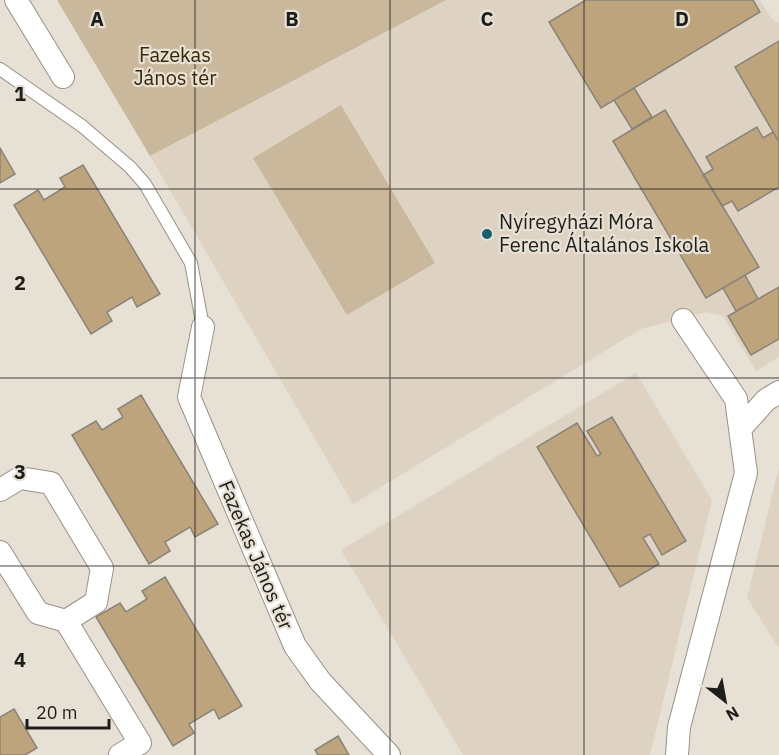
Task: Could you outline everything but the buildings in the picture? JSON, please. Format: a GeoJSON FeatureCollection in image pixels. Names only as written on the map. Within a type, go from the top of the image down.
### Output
{"type":"FeatureCollection","features":[{"type":"Feature","properties":{"kind":"street"},"geometry":{"type":"LineString","coordinates":[[16,0],[63,77]]}},
{"type":"Feature","properties":{"kind":"street"},"geometry":{"type":"LineString","coordinates":[[677,755],[680,727],[746,473],[736,399],[683,320]]}},
{"type":"Feature","properties":{"kind":"street","name":"Fazekas János tér"},"geometry":{"type":"LineString","coordinates":[[203,327],[189,397],[295,646],[320,681],[389,755]]}},
{"type":"Feature","properties":{"kind":"street"},"geometry":{"type":"LineString","coordinates":[[740,429],[766,400],[779,392]]}},
{"type":"Feature","properties":{"kind":"street"},"geometry":{"type":"LineString","coordinates":[[0,490],[20,478],[51,483],[102,568],[96,602],[66,621]]}},
{"type":"Feature","properties":{"kind":"street"},"geometry":{"type":"LineString","coordinates":[[0,552],[38,613],[66,621],[140,743],[120,755]]}},
{"type":"Feature","properties":{"kind":"lane"},"geometry":{"type":"LineString","coordinates":[[0,69],[82,126],[130,167],[145,184],[191,263],[203,327]]}},
{"type":"Feature","properties":{"kind":"shaded area","name":"Nyíregyházi Móra Ferenc Általános Iskola"},"geometry":{"type":"Polygon","coordinates":[[[432,0],[760,0],[771,18],[779,23],[779,357],[756,371],[723,316],[706,312],[641,329],[353,504],[150,156],[432,0]]]}},
{"type":"Feature","properties":{"kind":"shaded area"},"geometry":{"type":"Polygon","coordinates":[[[636,373],[712,500],[650,755],[463,755],[341,550],[636,373]]]}},
{"type":"Feature","properties":{"kind":"shaded area"},"geometry":{"type":"Polygon","coordinates":[[[779,467],[779,648],[747,598],[779,467]]]}},
{"type":"Feature","properties":{"kind":"green space","name":"Fazekas János tér"},"geometry":{"type":"Polygon","coordinates":[[[57,0],[446,0],[150,156],[57,0]]]}},
{"type":"Feature","properties":{"kind":"green space"},"geometry":{"type":"Polygon","coordinates":[[[341,105],[435,263],[347,315],[253,158],[341,105]]]}},
{"type":"Feature","properties":{"kind":"place","name":"Nyíregyházi Móra Ferenc Általános Iskola"},"geometry":{"type":"Point","coordinates":[487,234]}}]}
